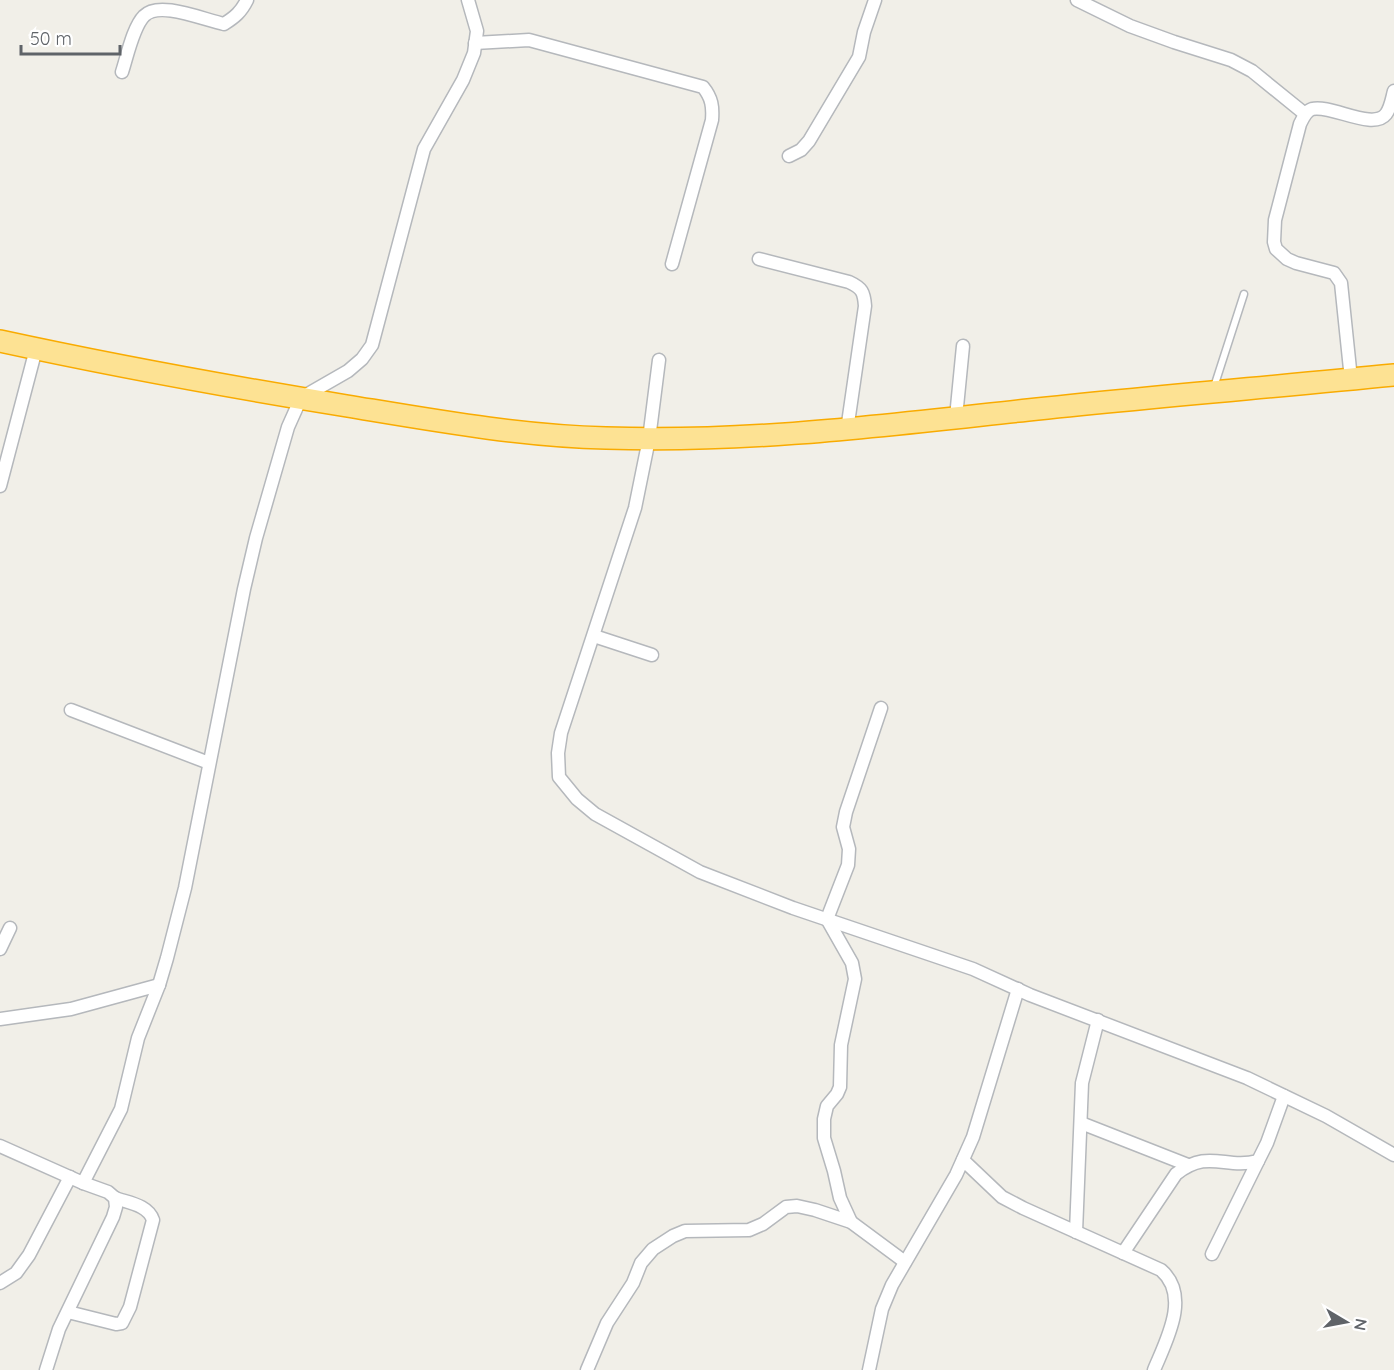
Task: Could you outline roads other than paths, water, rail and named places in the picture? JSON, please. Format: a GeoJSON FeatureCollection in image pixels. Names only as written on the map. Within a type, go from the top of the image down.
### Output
{"type":"FeatureCollection","features":[{"type":"Feature","properties":{"kind":"highway"},"geometry":{"type":"LineString","coordinates":[[0,341],[410,417],[603,438],[748,437],[847,430],[956,417],[1394,375]]}},
{"type":"Feature","properties":{"kind":"street"},"geometry":{"type":"LineString","coordinates":[[122,72],[137,27],[144,16],[154,9],[166,8],[224,24],[243,9],[247,0]]}},
{"type":"Feature","properties":{"kind":"street"},"geometry":{"type":"LineString","coordinates":[[83,1183],[121,1109],[138,1038],[159,986],[185,888],[244,589],[288,427],[301,398],[348,371],[362,359],[372,345],[424,149],[463,80],[474,53],[477,31],[468,0]]}},
{"type":"Feature","properties":{"kind":"street"},"geometry":{"type":"LineString","coordinates":[[789,156],[801,150],[809,141],[859,57],[864,32],[875,0]]}},
{"type":"Feature","properties":{"kind":"street"},"geometry":{"type":"LineString","coordinates":[[1077,0],[1148,33],[1231,60],[1252,71],[1305,114]]}},
{"type":"Feature","properties":{"kind":"street"},"geometry":{"type":"LineString","coordinates":[[475,43],[529,40],[703,87],[710,95],[713,108],[712,120],[672,264]]}},
{"type":"Feature","properties":{"kind":"street"},"geometry":{"type":"LineString","coordinates":[[1351,379],[1342,292],[1338,277],[1326,270],[1296,263],[1276,249],[1275,220],[1300,124],[1305,114],[1312,109],[1371,120],[1380,119],[1390,107],[1394,91]]}},
{"type":"Feature","properties":{"kind":"street"},"geometry":{"type":"LineString","coordinates":[[759,259],[849,282],[864,292],[847,430]]}},
{"type":"Feature","properties":{"kind":"street"},"geometry":{"type":"LineString","coordinates":[[956,417],[963,346]]}},
{"type":"Feature","properties":{"kind":"street"},"geometry":{"type":"LineString","coordinates":[[0,486],[36,349]]}},
{"type":"Feature","properties":{"kind":"street"},"geometry":{"type":"LineString","coordinates":[[659,360],[649,439],[635,508],[561,734],[558,753],[560,777],[577,799],[595,814],[700,872],[973,969],[1018,989],[1227,1070],[1326,1116],[1394,1155]]}},
{"type":"Feature","properties":{"kind":"street"},"geometry":{"type":"LineString","coordinates":[[594,636],[652,655]]}},
{"type":"Feature","properties":{"kind":"street"},"geometry":{"type":"LineString","coordinates":[[827,919],[848,865],[849,849],[843,827],[846,812],[881,708]]}},
{"type":"Feature","properties":{"kind":"street"},"geometry":{"type":"LineString","coordinates":[[71,710],[209,763]]}},
{"type":"Feature","properties":{"kind":"street"},"geometry":{"type":"LineString","coordinates":[[827,919],[852,963],[855,979],[841,1045],[840,1087],[827,1106],[824,1119],[824,1138],[840,1198],[851,1222]]}},
{"type":"Feature","properties":{"kind":"street"},"geometry":{"type":"LineString","coordinates":[[0,949],[10,928]]}},
{"type":"Feature","properties":{"kind":"street"},"geometry":{"type":"LineString","coordinates":[[0,1018],[71,1009],[159,986]]}},
{"type":"Feature","properties":{"kind":"street"},"geometry":{"type":"LineString","coordinates":[[869,1370],[882,1310],[892,1286],[956,1175],[973,1137],[1018,989]]}},
{"type":"Feature","properties":{"kind":"street"},"geometry":{"type":"LineString","coordinates":[[1076,1232],[1082,1083],[1098,1020]]}},
{"type":"Feature","properties":{"kind":"street"},"geometry":{"type":"LineString","coordinates":[[1212,1254],[1267,1143],[1284,1096]]}},
{"type":"Feature","properties":{"kind":"street"},"geometry":{"type":"LineString","coordinates":[[1081,1123],[1188,1165]]}},
{"type":"Feature","properties":{"kind":"street"},"geometry":{"type":"LineString","coordinates":[[0,1146],[108,1192],[116,1198],[145,1208],[151,1213],[153,1220],[130,1307],[122,1323],[116,1324],[68,1312]]}},
{"type":"Feature","properties":{"kind":"street"},"geometry":{"type":"LineString","coordinates":[[963,1160],[1002,1197],[1161,1270],[1169,1276],[1173,1285],[1175,1304],[1173,1317],[1154,1370]]}},
{"type":"Feature","properties":{"kind":"street"},"geometry":{"type":"LineString","coordinates":[[1123,1253],[1176,1174],[1188,1165],[1212,1160],[1243,1164],[1258,1161]]}},
{"type":"Feature","properties":{"kind":"street"},"geometry":{"type":"LineString","coordinates":[[0,1283],[16,1273],[29,1255],[70,1177]]}},
{"type":"Feature","properties":{"kind":"street"},"geometry":{"type":"LineString","coordinates":[[46,1370],[68,1312],[113,1217],[116,1198]]}},
{"type":"Feature","properties":{"kind":"street"},"geometry":{"type":"LineString","coordinates":[[588,1370],[607,1323],[628,1292],[641,1263],[653,1249],[685,1231],[749,1230],[786,1207],[797,1206],[851,1222],[905,1262]]}},
{"type":"Feature","properties":{"kind":"lane"},"geometry":{"type":"LineString","coordinates":[[1213,392],[1244,294]]}}]}
